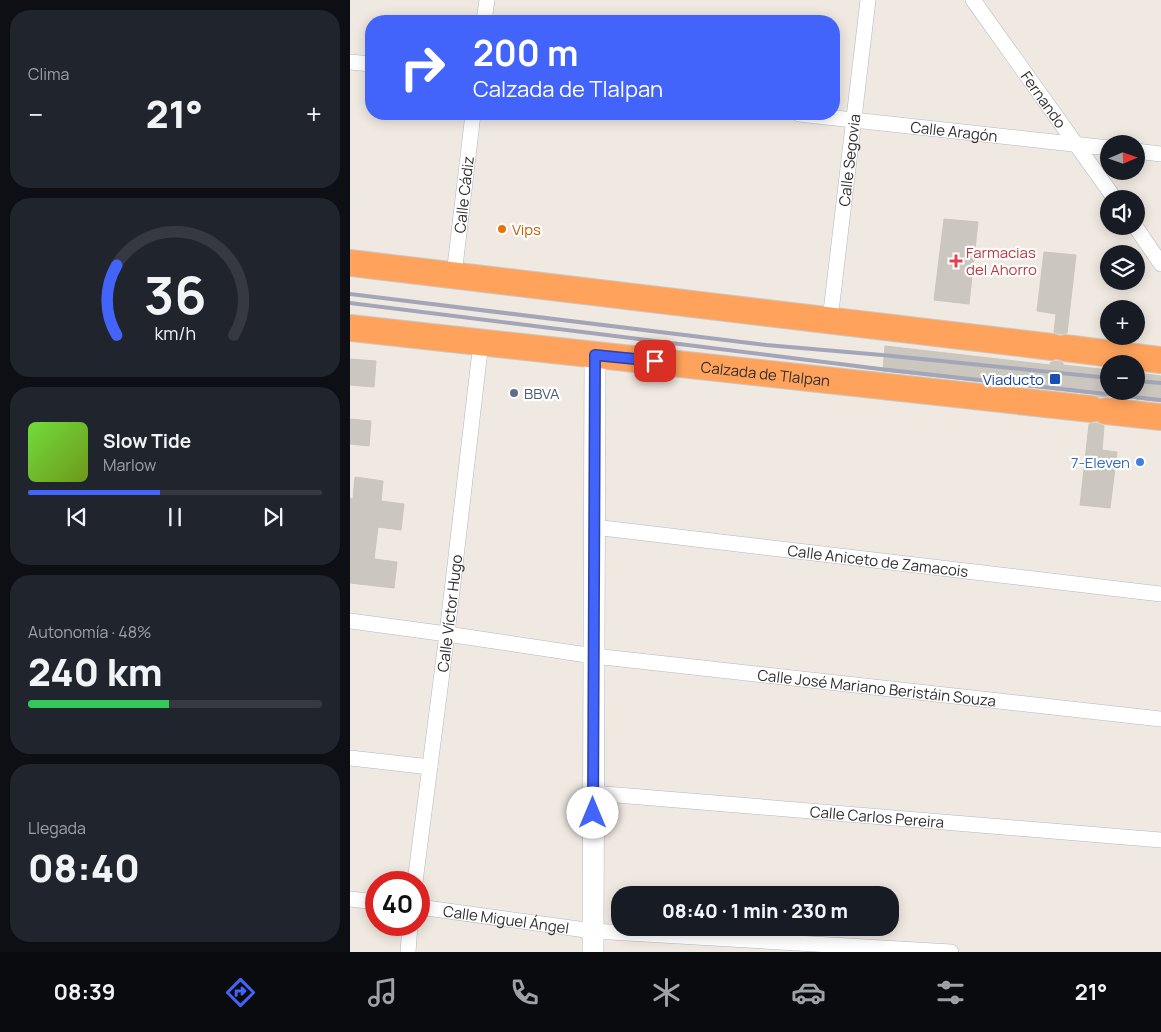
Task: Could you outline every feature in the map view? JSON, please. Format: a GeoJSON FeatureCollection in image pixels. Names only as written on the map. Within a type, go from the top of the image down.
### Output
{"type":"FeatureCollection","features":[{"type":"Feature","properties":{"kind":"highway"},"geometry":{"type":"LineString","coordinates":[[350,263],[1161,360]]}},
{"type":"Feature","properties":{"kind":"highway","name":"Calzada de Tlalpan"},"geometry":{"type":"LineString","coordinates":[[350,328],[1161,417]]}},
{"type":"Feature","properties":{"kind":"street"},"geometry":{"type":"LineString","coordinates":[[485,15],[487,0]]}},
{"type":"Feature","properties":{"kind":"street","name":"Calle Segovia"},"geometry":{"type":"LineString","coordinates":[[830,320],[868,0]]}},
{"type":"Feature","properties":{"kind":"street","name":"Fernando"},"geometry":{"type":"LineString","coordinates":[[973,0],[1109,190]]}},
{"type":"Feature","properties":{"kind":"street"},"geometry":{"type":"LineString","coordinates":[[350,62],[365,63]]}},
{"type":"Feature","properties":{"kind":"street","name":"Calle Aragón"},"geometry":{"type":"LineString","coordinates":[[840,118],[1100,147]]}},
{"type":"Feature","properties":{"kind":"street","name":"Calle Cádiz"},"geometry":{"type":"LineString","coordinates":[[454,275],[472,120]]}},
{"type":"Feature","properties":{"kind":"street"},"geometry":{"type":"LineString","coordinates":[[1145,152],[1161,154]]}},
{"type":"Feature","properties":{"kind":"street"},"geometry":{"type":"LineString","coordinates":[[1141,235],[1161,264]]}},
{"type":"Feature","properties":{"kind":"street","name":"Calle Víctor Hugo"},"geometry":{"type":"LineString","coordinates":[[416,871],[447,634],[481,342]]}},
{"type":"Feature","properties":{"kind":"street"},"geometry":{"type":"LineString","coordinates":[[593,952],[595,355]]}},
{"type":"Feature","properties":{"kind":"street","name":"Calle Aniceto de Zamacois"},"geometry":{"type":"LineString","coordinates":[[594,527],[1161,594]]}},
{"type":"Feature","properties":{"kind":"street","name":"Calle José Mariano Beristáin Souza"},"geometry":{"type":"LineString","coordinates":[[350,621],[594,656],[1161,719]]}},
{"type":"Feature","properties":{"kind":"street"},"geometry":{"type":"LineString","coordinates":[[350,758],[430,767]]}},
{"type":"Feature","properties":{"kind":"street","name":"Calle Carlos Pereira"},"geometry":{"type":"LineString","coordinates":[[593,793],[1161,840]]}},
{"type":"Feature","properties":{"kind":"street"},"geometry":{"type":"LineString","coordinates":[[350,899],[365,901]]}},
{"type":"Feature","properties":{"kind":"street","name":"Calle Miguel Ángel"},"geometry":{"type":"LineString","coordinates":[[430,909],[593,931],[951,952]]}},
{"type":"Feature","properties":{"kind":"street"},"geometry":{"type":"LineString","coordinates":[[408,952],[409,936]]}},
{"type":"Feature","properties":{"kind":"building","name":"Farmacias del Ahorro"},"geometry":{"type":"Polygon","coordinates":[[[944,219],[978,222],[969,304],[934,300],[944,219]]]}},
{"type":"Feature","properties":{"kind":"building"},"geometry":{"type":"Polygon","coordinates":[[[1044,252],[1076,255],[1067,333],[1059,334],[1054,332],[1056,314],[1037,311],[1044,252]]]}},
{"type":"Feature","properties":{"kind":"building"},"geometry":{"type":"Polygon","coordinates":[[[885,346],[1050,365],[1051,362],[1058,361],[1063,363],[1063,365],[1100,369],[1100,397],[1093,394],[883,371],[885,346]]]}},
{"type":"Feature","properties":{"kind":"building"},"geometry":{"type":"Polygon","coordinates":[[[350,359],[376,361],[374,387],[350,385],[350,359]]]}},
{"type":"Feature","properties":{"kind":"building"},"geometry":{"type":"Polygon","coordinates":[[[1145,374],[1161,376],[1161,402],[1144,400],[1145,374]]]}},
{"type":"Feature","properties":{"kind":"building"},"geometry":{"type":"Polygon","coordinates":[[[350,419],[371,421],[369,446],[350,444],[350,419]]]}},
{"type":"Feature","properties":{"kind":"building"},"geometry":{"type":"Polygon","coordinates":[[[1097,423],[1104,426],[1102,450],[1117,452],[1110,508],[1080,505],[1089,424],[1097,423]]]}},
{"type":"Feature","properties":{"kind":"building"},"geometry":{"type":"Polygon","coordinates":[[[355,477],[383,481],[381,501],[404,504],[401,530],[378,527],[374,559],[397,562],[394,588],[350,583],[350,498],[353,499],[355,477]]]}},
{"type":"Feature","properties":{"kind":"railway"},"geometry":{"type":"LineString","coordinates":[[350,294],[766,345],[1100,377]]}},
{"type":"Feature","properties":{"kind":"railway"},"geometry":{"type":"LineString","coordinates":[[350,303],[880,369],[1161,400]]}},
{"type":"Feature","properties":{"kind":"railway"},"geometry":{"type":"LineString","coordinates":[[1145,382],[1161,383]]}},
{"type":"Feature","properties":{"kind":"place","name":"Vips"},"geometry":{"type":"Point","coordinates":[502,229]}},
{"type":"Feature","properties":{"kind":"place","name":"Farmacias del Ahorro"},"geometry":{"type":"Point","coordinates":[956,261]}},
{"type":"Feature","properties":{"kind":"place","name":"Viaducto"},"geometry":{"type":"Point","coordinates":[1055,379]}},
{"type":"Feature","properties":{"kind":"place","name":"BBVA"},"geometry":{"type":"Point","coordinates":[514,393]}},
{"type":"Feature","properties":{"kind":"place","name":"7-Eleven"},"geometry":{"type":"Point","coordinates":[1140,462]}},
{"type":"Feature","properties":{"kind":"route"},"geometry":{"type":"LineString","coordinates":[[593,813],[595,355],[655,361]]}}]}
